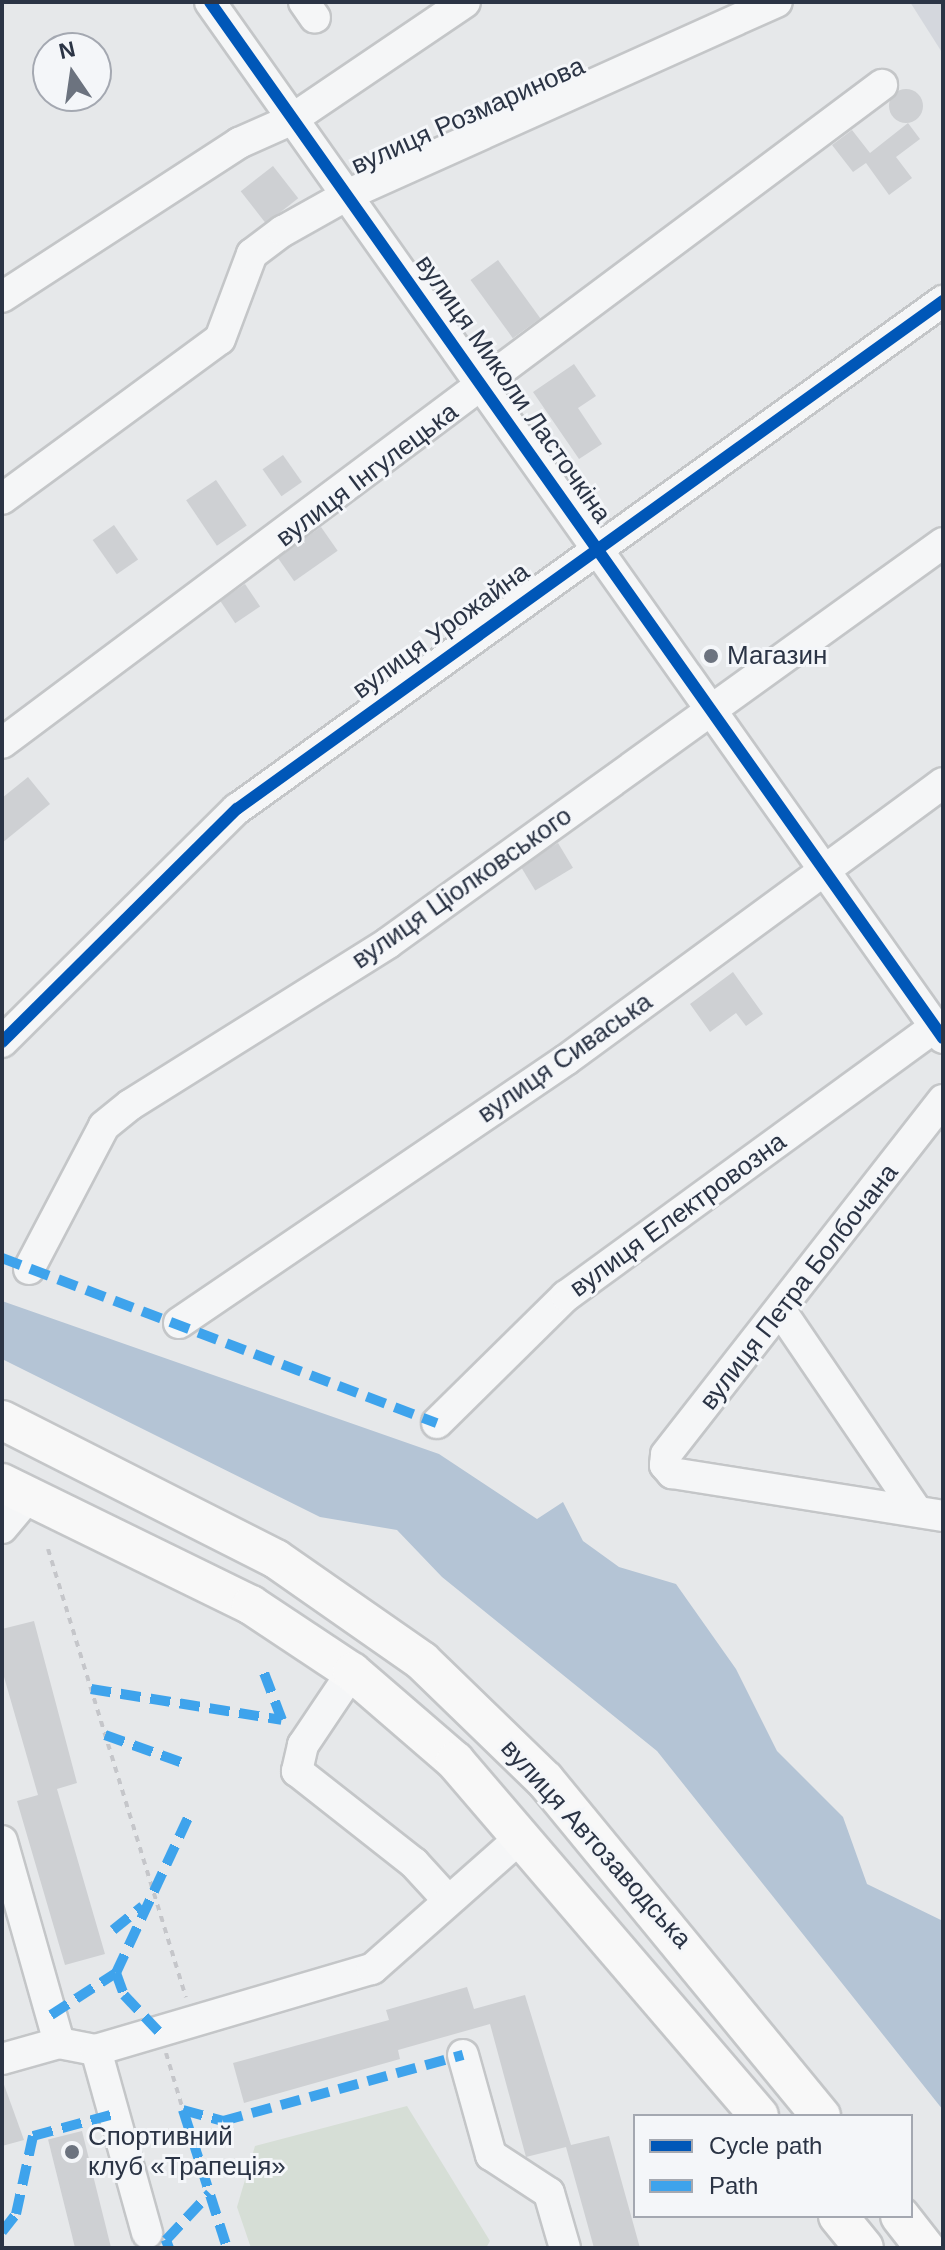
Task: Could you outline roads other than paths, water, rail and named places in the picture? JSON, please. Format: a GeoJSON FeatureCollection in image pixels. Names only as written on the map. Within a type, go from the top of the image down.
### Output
{"type":"FeatureCollection","features":[{"type":"Feature","properties":{"kind":"main road","name":"вулиця Автозаводська"},"geometry":{"type":"LineString","coordinates":[[2,1420],[276,1559],[422,1661],[545,1780],[698,1958],[819,2114]]}},
{"type":"Feature","properties":{"kind":"main road","name":"вулиця Автозаводська"},"geometry":{"type":"LineString","coordinates":[[15,1490],[251,1605],[352,1672],[455,1761],[661,1993],[757,2114]]}},
{"type":"Feature","properties":{"kind":"main road"},"geometry":{"type":"LineString","coordinates":[[661,1993],[698,1958]]}},
{"type":"Feature","properties":{"kind":"main road"},"geometry":{"type":"LineString","coordinates":[[840,2218],[864,2248]]}},
{"type":"Feature","properties":{"kind":"main road"},"geometry":{"type":"LineString","coordinates":[[902,2218],[925,2248]]}},
{"type":"Feature","properties":{"kind":"street","name":"вулиця Миколи Ласточкіна"},"geometry":{"type":"LineString","coordinates":[[210,2],[291,120],[349,194],[485,386],[596,547],[714,707],[939,1033]]}},
{"type":"Feature","properties":{"kind":"street"},"geometry":{"type":"LineString","coordinates":[[2,297],[239,143],[291,120],[465,2]]}},
{"type":"Feature","properties":{"kind":"street","name":"вулиця Розмаринова"},"geometry":{"type":"LineString","coordinates":[[2,499],[220,339],[252,254],[349,194],[777,2]]}},
{"type":"Feature","properties":{"kind":"street","name":"вулиця Інгулецька"},"geometry":{"type":"LineString","coordinates":[[2,743],[485,386],[882,85]]}},
{"type":"Feature","properties":{"kind":"street","name":"вулиця Урожайна"},"geometry":{"type":"LineString","coordinates":[[2,1042],[237,809],[596,547],[943,301]]}},
{"type":"Feature","properties":{"kind":"street","name":"вулиця Ціолковського"},"geometry":{"type":"LineString","coordinates":[[29,1269],[104,1126],[130,1105],[388,943],[943,543]]}},
{"type":"Feature","properties":{"kind":"street","name":"вулиця Сиваська"},"geometry":{"type":"LineString","coordinates":[[179,1323],[566,1060],[943,783]]}},
{"type":"Feature","properties":{"kind":"street","name":"вулиця Електровозна"},"geometry":{"type":"LineString","coordinates":[[437,1423],[566,1296],[939,1033]]}},
{"type":"Feature","properties":{"kind":"street","name":"вулиця Петра Болбочана"},"geometry":{"type":"LineString","coordinates":[[930,1513],[672,1473],[666,1455],[783,1314],[943,1100]]}},
{"type":"Feature","properties":{"kind":"street"},"geometry":{"type":"LineString","coordinates":[[783,1314],[930,1513]]}},
{"type":"Feature","properties":{"kind":"street"},"geometry":{"type":"LineString","coordinates":[[2,1528],[15,1490]]}},
{"type":"Feature","properties":{"kind":"street"},"geometry":{"type":"LineString","coordinates":[[352,1672],[303,1745],[297,1771],[414,1863],[447,1899]]}},
{"type":"Feature","properties":{"kind":"street"},"geometry":{"type":"LineString","coordinates":[[2,2059],[59,2043],[96,2050],[372,1969],[447,1899],[521,1837]]}},
{"type":"Feature","properties":{"kind":"street"},"geometry":{"type":"LineString","coordinates":[[2,1841],[59,2043]]}},
{"type":"Feature","properties":{"kind":"street"},"geometry":{"type":"LineString","coordinates":[[96,2050],[147,2233]]}},
{"type":"Feature","properties":{"kind":"street"},"geometry":{"type":"LineString","coordinates":[[463,2055],[491,2155],[549,2193],[565,2248]]}},
{"type":"Feature","properties":{"kind":"water"},"geometry":{"type":"Polygon","coordinates":[[[2,1301],[439,1454],[537,1519],[563,1502],[583,1541],[619,1567],[676,1584],[736,1669],[777,1751],[843,1817],[867,1884],[943,1921],[943,2110],[657,1751],[442,1577],[397,1530],[320,1517],[2,1359],[2,1301]]]}},
{"type":"Feature","properties":{"kind":"place","name":"Магазин"},"geometry":{"type":"Point","coordinates":[711,656]}},
{"type":"Feature","properties":{"kind":"place","name":"Спортивний клуб «Трапеція»"},"geometry":{"type":"Point","coordinates":[72,2152]}}]}
